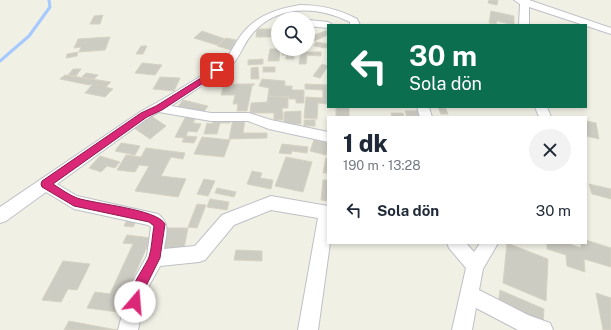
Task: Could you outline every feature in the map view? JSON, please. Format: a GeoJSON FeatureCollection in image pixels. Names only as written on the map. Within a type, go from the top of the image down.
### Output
{"type":"FeatureCollection","features":[{"type":"Feature","properties":{"kind":"street"},"geometry":{"type":"LineString","coordinates":[[524,24],[522,1],[611,31]]}},
{"type":"Feature","properties":{"kind":"street"},"geometry":{"type":"LineString","coordinates":[[0,216],[144,115],[159,108],[229,63],[248,32],[264,18],[299,7],[312,7],[337,12],[354,21],[355,24]]}},
{"type":"Feature","properties":{"kind":"street"},"geometry":{"type":"LineString","coordinates":[[264,18],[271,19]]}},
{"type":"Feature","properties":{"kind":"street"},"geometry":{"type":"LineString","coordinates":[[315,24],[327,25]]}},
{"type":"Feature","properties":{"kind":"street"},"geometry":{"type":"LineString","coordinates":[[159,108],[211,117],[249,117],[269,124],[327,137]]}},
{"type":"Feature","properties":{"kind":"street"},"geometry":{"type":"LineString","coordinates":[[46,184],[74,202],[152,218],[159,224],[155,258],[138,288],[128,330]]}},
{"type":"Feature","properties":{"kind":"street"},"geometry":{"type":"LineString","coordinates":[[155,258],[199,254],[228,220],[271,203],[327,213],[308,330]]}},
{"type":"Feature","properties":{"kind":"street"},"geometry":{"type":"LineString","coordinates":[[456,244],[475,266]]}},
{"type":"Feature","properties":{"kind":"street"},"geometry":{"type":"LineString","coordinates":[[462,330],[475,266],[489,244]]}},
{"type":"Feature","properties":{"kind":"street"},"geometry":{"type":"LineString","coordinates":[[469,295],[524,323],[543,330]]}},
{"type":"Feature","properties":{"kind":"building"},"geometry":{"type":"Polygon","coordinates":[[[489,0],[498,0],[497,5],[488,3],[489,0]]]}},
{"type":"Feature","properties":{"kind":"building"},"geometry":{"type":"Polygon","coordinates":[[[491,11],[514,16],[514,24],[497,21],[496,24],[489,23],[491,11]]]}},
{"type":"Feature","properties":{"kind":"building"},"geometry":{"type":"Polygon","coordinates":[[[103,15],[100,24],[90,24],[94,16],[103,15]]]}},
{"type":"Feature","properties":{"kind":"building"},"geometry":{"type":"Polygon","coordinates":[[[257,29],[271,29],[271,37],[256,37],[257,29]]]}},
{"type":"Feature","properties":{"kind":"building"},"geometry":{"type":"Polygon","coordinates":[[[327,30],[327,35],[315,41],[315,35],[327,30]]]}},
{"type":"Feature","properties":{"kind":"building"},"geometry":{"type":"Polygon","coordinates":[[[202,31],[225,39],[217,45],[194,38],[202,31]]]}},
{"type":"Feature","properties":{"kind":"building"},"geometry":{"type":"Polygon","coordinates":[[[110,37],[105,50],[79,52],[81,47],[74,48],[78,39],[110,37]]]}},
{"type":"Feature","properties":{"kind":"building"},"geometry":{"type":"Polygon","coordinates":[[[226,38],[236,40],[231,50],[217,46],[226,38]]]}},
{"type":"Feature","properties":{"kind":"building"},"geometry":{"type":"Polygon","coordinates":[[[316,42],[327,44],[326,48],[315,46],[315,44],[316,42]]]}},
{"type":"Feature","properties":{"kind":"building"},"geometry":{"type":"Polygon","coordinates":[[[141,46],[147,46],[143,54],[136,54],[141,46]]]}},
{"type":"Feature","properties":{"kind":"building"},"geometry":{"type":"Polygon","coordinates":[[[270,49],[271,56],[279,56],[279,61],[268,61],[270,49]]]}},
{"type":"Feature","properties":{"kind":"building"},"geometry":{"type":"Polygon","coordinates":[[[78,52],[77,56],[66,58],[67,54],[78,52]]]}},
{"type":"Feature","properties":{"kind":"building"},"geometry":{"type":"Polygon","coordinates":[[[315,52],[321,52],[321,56],[315,56],[315,52]]]}},
{"type":"Feature","properties":{"kind":"building"},"geometry":{"type":"Polygon","coordinates":[[[286,56],[294,56],[294,59],[286,59],[286,56]]]}},
{"type":"Feature","properties":{"kind":"building"},"geometry":{"type":"Polygon","coordinates":[[[300,56],[307,56],[306,64],[299,64],[300,56]]]}},
{"type":"Feature","properties":{"kind":"building"},"geometry":{"type":"Polygon","coordinates":[[[263,59],[263,64],[248,65],[248,60],[263,59]]]}},
{"type":"Feature","properties":{"kind":"building"},"geometry":{"type":"Polygon","coordinates":[[[142,63],[162,65],[155,75],[135,73],[142,63]]]}},
{"type":"Feature","properties":{"kind":"building"},"geometry":{"type":"Polygon","coordinates":[[[322,64],[327,66],[320,78],[313,76],[322,64]]]}},
{"type":"Feature","properties":{"kind":"building"},"geometry":{"type":"Polygon","coordinates":[[[258,67],[259,79],[251,79],[251,68],[258,67]]]}},
{"type":"Feature","properties":{"kind":"building"},"geometry":{"type":"Polygon","coordinates":[[[263,67],[275,67],[275,72],[263,72],[263,67]]]}},
{"type":"Feature","properties":{"kind":"building"},"geometry":{"type":"Polygon","coordinates":[[[73,69],[81,69],[76,76],[68,75],[73,69]]]}},
{"type":"Feature","properties":{"kind":"building"},"geometry":{"type":"Polygon","coordinates":[[[86,73],[98,75],[94,79],[82,77],[86,73]]]}},
{"type":"Feature","properties":{"kind":"building"},"geometry":{"type":"Polygon","coordinates":[[[65,75],[111,82],[106,87],[113,89],[105,97],[85,93],[93,84],[89,85],[60,79],[65,75]]]}},
{"type":"Feature","properties":{"kind":"building"},"geometry":{"type":"Polygon","coordinates":[[[160,77],[180,78],[174,91],[153,89],[160,77]]]}},
{"type":"Feature","properties":{"kind":"building"},"geometry":{"type":"Polygon","coordinates":[[[262,79],[285,81],[285,86],[292,86],[292,90],[304,90],[304,103],[296,103],[296,99],[289,99],[289,97],[268,96],[269,88],[259,86],[262,79]]]}},
{"type":"Feature","properties":{"kind":"building"},"geometry":{"type":"Polygon","coordinates":[[[224,84],[255,84],[252,86],[247,111],[237,111],[238,104],[233,104],[235,95],[221,95],[224,84]]]}},
{"type":"Feature","properties":{"kind":"building"},"geometry":{"type":"Polygon","coordinates":[[[305,84],[327,85],[327,104],[318,103],[317,119],[304,118],[306,97],[323,98],[323,90],[305,89],[305,84]]]}},
{"type":"Feature","properties":{"kind":"building"},"geometry":{"type":"Polygon","coordinates":[[[268,96],[288,97],[288,108],[282,108],[283,120],[274,120],[274,113],[250,113],[251,103],[267,102],[268,96]]]}},
{"type":"Feature","properties":{"kind":"building"},"geometry":{"type":"Polygon","coordinates":[[[183,100],[208,106],[202,114],[177,108],[183,100]]]}},
{"type":"Feature","properties":{"kind":"building"},"geometry":{"type":"Polygon","coordinates":[[[336,108],[349,108],[349,116],[336,116],[336,108]]]}},
{"type":"Feature","properties":{"kind":"building"},"geometry":{"type":"Polygon","coordinates":[[[438,108],[445,108],[448,114],[441,114],[438,108]]]}},
{"type":"Feature","properties":{"kind":"building"},"geometry":{"type":"Polygon","coordinates":[[[301,111],[301,124],[284,124],[284,112],[301,111]]]}},
{"type":"Feature","properties":{"kind":"building"},"geometry":{"type":"Polygon","coordinates":[[[405,111],[419,111],[420,116],[407,116],[405,111]]]}},
{"type":"Feature","properties":{"kind":"building"},"geometry":{"type":"Polygon","coordinates":[[[391,113],[403,113],[404,116],[392,116],[391,113]]]}},
{"type":"Feature","properties":{"kind":"building"},"geometry":{"type":"Polygon","coordinates":[[[187,114],[197,115],[193,123],[201,124],[197,132],[188,131],[186,136],[197,137],[194,143],[182,142],[184,138],[175,137],[187,114]]]}},
{"type":"Feature","properties":{"kind":"building"},"geometry":{"type":"Polygon","coordinates":[[[151,116],[166,126],[150,139],[134,128],[151,116]]]}},
{"type":"Feature","properties":{"kind":"building"},"geometry":{"type":"Polygon","coordinates":[[[214,119],[230,120],[230,123],[220,123],[217,134],[204,134],[207,123],[212,124],[214,119]]]}},
{"type":"Feature","properties":{"kind":"building"},"geometry":{"type":"Polygon","coordinates":[[[233,119],[245,119],[243,133],[267,133],[267,138],[229,139],[233,119]]]}},
{"type":"Feature","properties":{"kind":"building"},"geometry":{"type":"Polygon","coordinates":[[[304,120],[315,120],[315,126],[304,126],[304,120]]]}},
{"type":"Feature","properties":{"kind":"building"},"geometry":{"type":"Polygon","coordinates":[[[587,121],[596,123],[599,139],[587,136],[587,121]]]}},
{"type":"Feature","properties":{"kind":"building"},"geometry":{"type":"Polygon","coordinates":[[[202,137],[230,140],[224,157],[194,154],[202,137]]]}},
{"type":"Feature","properties":{"kind":"building"},"geometry":{"type":"Polygon","coordinates":[[[314,140],[327,143],[326,155],[310,151],[314,140]]]}},
{"type":"Feature","properties":{"kind":"building"},"geometry":{"type":"Polygon","coordinates":[[[121,143],[140,146],[135,155],[115,151],[121,143]]]}},
{"type":"Feature","properties":{"kind":"building"},"geometry":{"type":"Polygon","coordinates":[[[282,144],[308,147],[307,153],[292,151],[291,154],[279,153],[282,144]]]}},
{"type":"Feature","properties":{"kind":"building"},"geometry":{"type":"Polygon","coordinates":[[[146,148],[185,153],[183,159],[171,157],[161,176],[186,179],[178,197],[135,191],[149,166],[139,165],[135,172],[117,170],[126,155],[141,157],[146,148]]]}},
{"type":"Feature","properties":{"kind":"building"},"geometry":{"type":"Polygon","coordinates":[[[100,156],[120,162],[115,168],[107,166],[101,172],[89,168],[100,156]]]}},
{"type":"Feature","properties":{"kind":"building"},"geometry":{"type":"Polygon","coordinates":[[[286,157],[312,162],[303,192],[275,186],[286,157]]]}},
{"type":"Feature","properties":{"kind":"building"},"geometry":{"type":"Polygon","coordinates":[[[326,158],[327,158],[327,173],[323,173],[326,158]]]}},
{"type":"Feature","properties":{"kind":"building"},"geometry":{"type":"Polygon","coordinates":[[[252,171],[262,173],[260,178],[273,180],[271,189],[247,184],[252,171]]]}},
{"type":"Feature","properties":{"kind":"building"},"geometry":{"type":"Polygon","coordinates":[[[204,179],[215,181],[208,196],[197,194],[204,179]]]}},
{"type":"Feature","properties":{"kind":"building"},"geometry":{"type":"Polygon","coordinates":[[[323,180],[327,180],[327,201],[321,200],[323,180]]]}},
{"type":"Feature","properties":{"kind":"building"},"geometry":{"type":"Polygon","coordinates":[[[589,184],[611,189],[611,199],[592,194],[589,184]]]}},
{"type":"Feature","properties":{"kind":"building"},"geometry":{"type":"Polygon","coordinates":[[[217,188],[236,192],[234,197],[215,193],[217,188]]]}},
{"type":"Feature","properties":{"kind":"building"},"geometry":{"type":"Polygon","coordinates":[[[210,199],[229,202],[227,210],[207,207],[210,199]]]}},
{"type":"Feature","properties":{"kind":"building"},"geometry":{"type":"Polygon","coordinates":[[[197,204],[206,205],[197,228],[188,227],[197,204]]]}},
{"type":"Feature","properties":{"kind":"building"},"geometry":{"type":"Polygon","coordinates":[[[127,220],[136,221],[133,227],[124,226],[127,220]]]}},
{"type":"Feature","properties":{"kind":"building"},"geometry":{"type":"Polygon","coordinates":[[[165,228],[188,228],[183,253],[158,253],[165,228]]]}},
{"type":"Feature","properties":{"kind":"building"},"geometry":{"type":"Polygon","coordinates":[[[127,235],[151,238],[118,312],[87,308],[95,292],[110,294],[133,244],[123,243],[127,235]]]}},
{"type":"Feature","properties":{"kind":"building"},"geometry":{"type":"Polygon","coordinates":[[[587,240],[611,248],[611,267],[584,259],[585,272],[567,266],[566,255],[547,249],[547,244],[570,244],[581,248],[581,244],[587,244],[587,240]]]}},
{"type":"Feature","properties":{"kind":"building"},"geometry":{"type":"Polygon","coordinates":[[[507,244],[548,259],[546,301],[503,283],[507,244]]]}},
{"type":"Feature","properties":{"kind":"building"},"geometry":{"type":"Polygon","coordinates":[[[236,250],[262,251],[262,261],[234,260],[236,250]]]}},
{"type":"Feature","properties":{"kind":"building"},"geometry":{"type":"Polygon","coordinates":[[[63,261],[90,264],[77,290],[68,289],[61,302],[42,300],[63,261]]]}},
{"type":"Feature","properties":{"kind":"building"},"geometry":{"type":"Polygon","coordinates":[[[500,290],[544,309],[543,324],[498,305],[500,290]]]}},
{"type":"Feature","properties":{"kind":"building"},"geometry":{"type":"Polygon","coordinates":[[[596,293],[611,298],[611,330],[603,330],[596,293]]]}},
{"type":"Feature","properties":{"kind":"building"},"geometry":{"type":"Polygon","coordinates":[[[69,321],[117,330],[64,330],[69,321]]]}},
{"type":"Feature","properties":{"kind":"waterway"},"geometry":{"type":"LineString","coordinates":[[0,61],[29,36],[50,7],[49,0]]}},
{"type":"Feature","properties":{"kind":"route"},"geometry":{"type":"LineString","coordinates":[[135,302],[138,288],[155,258],[159,224],[152,218],[74,202],[46,184],[144,115],[159,108],[217,70]]}}]}
